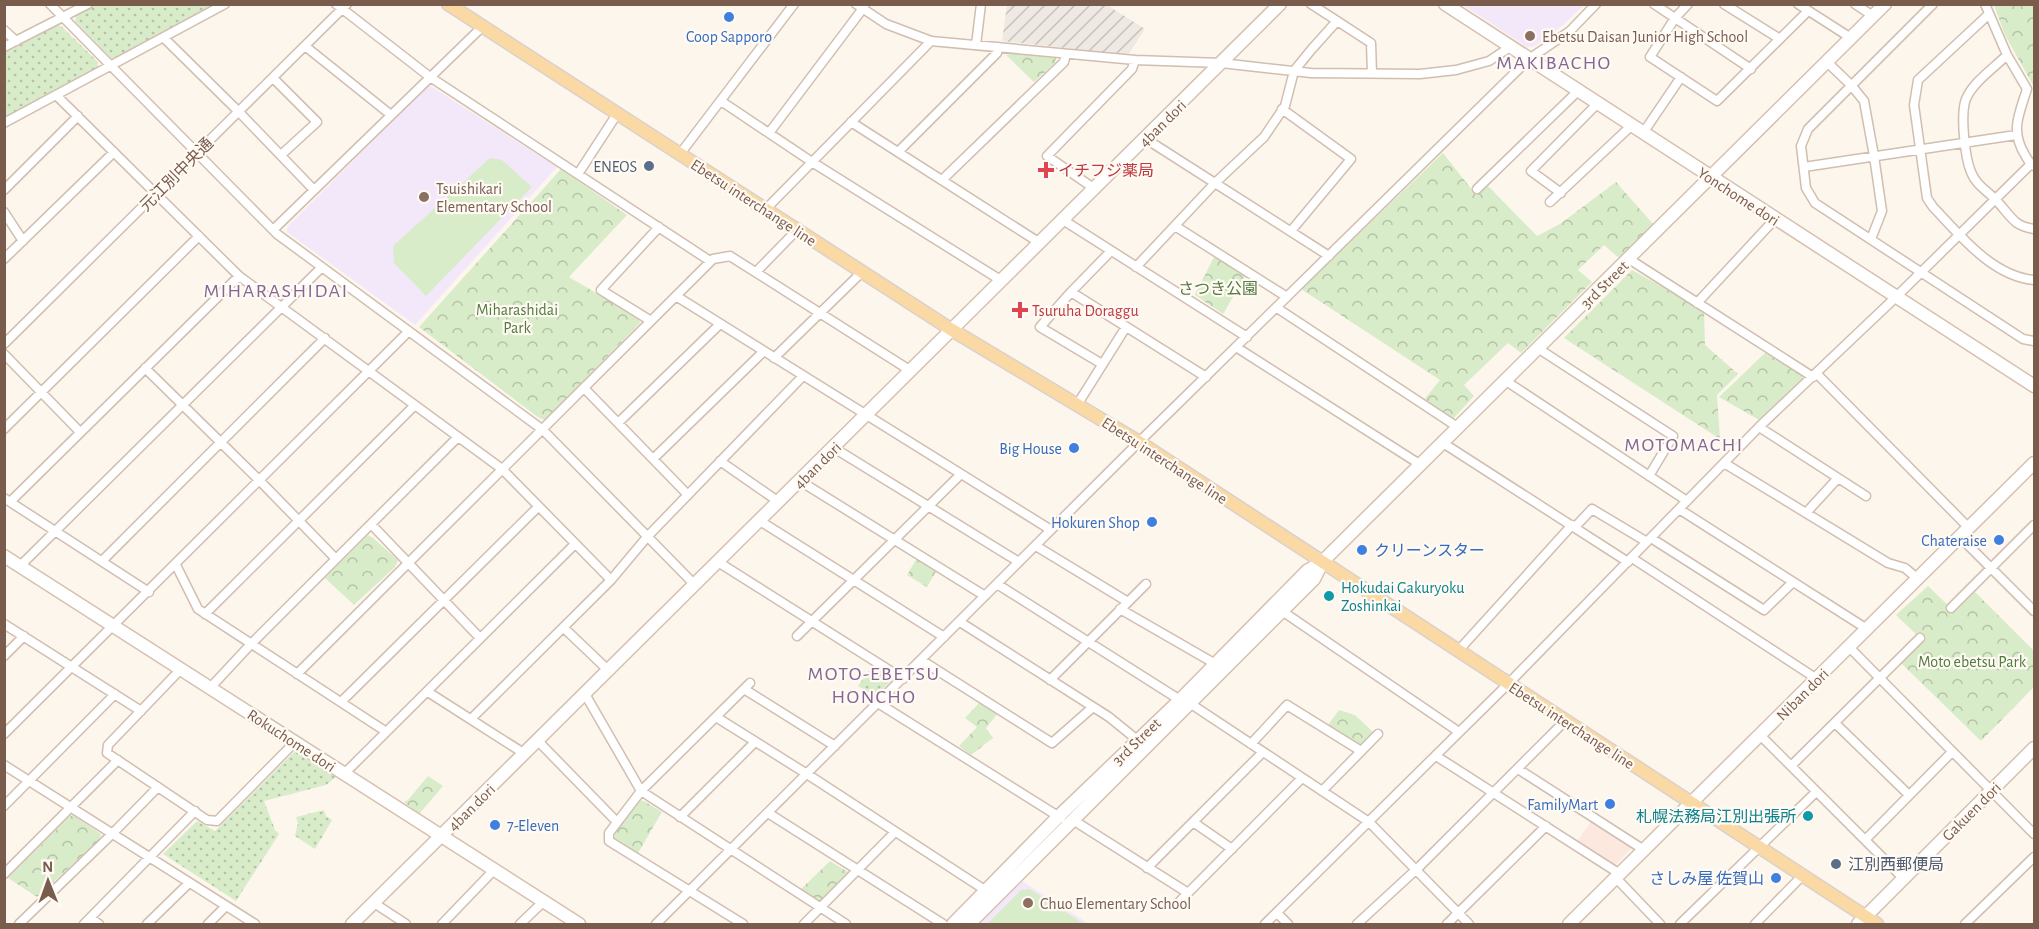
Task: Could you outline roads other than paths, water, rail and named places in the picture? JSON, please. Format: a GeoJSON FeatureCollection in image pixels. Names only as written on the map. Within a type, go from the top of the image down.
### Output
{"type":"FeatureCollection","features":[{"type":"Feature","properties":{"kind":"main road","name":"Ebetsu interchange line"},"geometry":{"type":"LineString","coordinates":[[448,4],[952,330],[1139,442],[1803,875],[1861,921],[1877,924]]}},
{"type":"Feature","properties":{"kind":"street"},"geometry":{"type":"LineString","coordinates":[[50,4],[273,230],[543,430],[695,585]]}},
{"type":"Feature","properties":{"kind":"street"},"geometry":{"type":"LineString","coordinates":[[4,47],[88,4]]}},
{"type":"Feature","properties":{"kind":"street"},"geometry":{"type":"LineString","coordinates":[[4,123],[225,4]]}},
{"type":"Feature","properties":{"kind":"street"},"geometry":{"type":"LineString","coordinates":[[680,154],[794,4]]}},
{"type":"Feature","properties":{"kind":"street"},"geometry":{"type":"LineString","coordinates":[[976,45],[981,4]]}},
{"type":"Feature","properties":{"kind":"street","name":"4ban dori"},"geometry":{"type":"LineString","coordinates":[[352,924],[1280,4]]}},
{"type":"Feature","properties":{"kind":"street"},"geometry":{"type":"LineString","coordinates":[[1311,4],[1371,43],[1372,74]]}},
{"type":"Feature","properties":{"kind":"street","name":"Yonchome dori"},"geometry":{"type":"LineString","coordinates":[[1445,4],[2034,386]]}},
{"type":"Feature","properties":{"kind":"street"},"geometry":{"type":"LineString","coordinates":[[656,924],[1139,442],[1529,59],[1570,31],[1596,4]]}},
{"type":"Feature","properties":{"kind":"street"},"geometry":{"type":"LineString","coordinates":[[1654,4],[1751,69]]}},
{"type":"Feature","properties":{"kind":"street"},"geometry":{"type":"LineString","coordinates":[[1688,4],[1675,18],[1650,57],[1717,101],[1808,11]]}},
{"type":"Feature","properties":{"kind":"street"},"geometry":{"type":"LineString","coordinates":[[1724,4],[1780,39]]}},
{"type":"Feature","properties":{"kind":"street"},"geometry":{"type":"LineString","coordinates":[[1798,4],[1851,38]]}},
{"type":"Feature","properties":{"kind":"street"},"geometry":{"type":"LineString","coordinates":[[1855,4],[1873,16]]}},
{"type":"Feature","properties":{"kind":"street","name":"3rd Street"},"geometry":{"type":"LineString","coordinates":[[969,924],[1058,816],[1141,744],[1185,702],[1307,571],[1322,562],[1459,428],[1885,4]]}},
{"type":"Feature","properties":{"kind":"street"},"geometry":{"type":"LineString","coordinates":[[1933,4],[1808,129],[1801,146],[1806,188],[1815,203],[2023,339],[2034,341]]}},
{"type":"Feature","properties":{"kind":"street"},"geometry":{"type":"LineString","coordinates":[[1265,924],[1508,684],[1759,428],[1922,273],[1995,199],[2033,166],[2021,148],[2016,135],[2027,89],[2007,55],[1985,4]]}},
{"type":"Feature","properties":{"kind":"street"},"geometry":{"type":"LineString","coordinates":[[342,6],[430,77],[710,261]]}},
{"type":"Feature","properties":{"kind":"street","name":"元江別中央通"},"geometry":{"type":"LineString","coordinates":[[4,344],[305,46],[342,6]]}},
{"type":"Feature","properties":{"kind":"street"},"geometry":{"type":"LineString","coordinates":[[769,133],[862,6],[886,24],[931,41],[1135,60],[1221,63],[1294,71],[1420,74],[1456,70],[1489,61],[1510,47]]}},
{"type":"Feature","properties":{"kind":"street"},"geometry":{"type":"LineString","coordinates":[[1988,15],[1918,80],[1914,105],[1927,198],[1933,207],[1982,256],[2002,271],[2023,279],[2034,280]]}},
{"type":"Feature","properties":{"kind":"street"},"geometry":{"type":"LineString","coordinates":[[1136,267],[1215,183],[1264,137],[1282,109],[1294,71],[1338,21]]}},
{"type":"Feature","properties":{"kind":"street"},"geometry":{"type":"LineString","coordinates":[[273,230],[482,27]]}},
{"type":"Feature","properties":{"kind":"street"},"geometry":{"type":"LineString","coordinates":[[4,30],[16,41]]}},
{"type":"Feature","properties":{"kind":"street"},"geometry":{"type":"LineString","coordinates":[[164,38],[314,190]]}},
{"type":"Feature","properties":{"kind":"street"},"geometry":{"type":"LineString","coordinates":[[765,210],[931,41]]}},
{"type":"Feature","properties":{"kind":"street"},"geometry":{"type":"LineString","coordinates":[[305,46],[391,115]]}},
{"type":"Feature","properties":{"kind":"street"},"geometry":{"type":"LineString","coordinates":[[898,152],[997,53],[999,47]]}},
{"type":"Feature","properties":{"kind":"street"},"geometry":{"type":"LineString","coordinates":[[942,180],[1064,62],[1066,54]]}},
{"type":"Feature","properties":{"kind":"street"},"geometry":{"type":"LineString","coordinates":[[2007,55],[1972,89],[1966,100],[1963,113],[1965,142],[1970,171],[1977,183],[2014,221],[2023,227],[2034,229]]}},
{"type":"Feature","properties":{"kind":"street"},"geometry":{"type":"LineString","coordinates":[[1095,189],[1047,156],[1132,69],[1135,60]]}},
{"type":"Feature","properties":{"kind":"street"},"geometry":{"type":"LineString","coordinates":[[1827,62],[1864,101],[1882,211],[1871,239]]}},
{"type":"Feature","properties":{"kind":"street"},"geometry":{"type":"LineString","coordinates":[[273,78],[317,122],[281,155]]}},
{"type":"Feature","properties":{"kind":"street"},"geometry":{"type":"LineString","coordinates":[[1643,133],[1681,78]]}},
{"type":"Feature","properties":{"kind":"street"},"geometry":{"type":"LineString","coordinates":[[1476,189],[1578,91]]}},
{"type":"Feature","properties":{"kind":"street"},"geometry":{"type":"LineString","coordinates":[[56,95],[239,276],[502,469],[611,580]]}},
{"type":"Feature","properties":{"kind":"street"},"geometry":{"type":"LineString","coordinates":[[721,101],[812,162],[1002,281]]}},
{"type":"Feature","properties":{"kind":"street"},"geometry":{"type":"LineString","coordinates":[[1561,193],[1531,171],[1598,104]]}},
{"type":"Feature","properties":{"kind":"street"},"geometry":{"type":"LineString","coordinates":[[1282,109],[1351,159],[1291,231]]}},
{"type":"Feature","properties":{"kind":"street"},"geometry":{"type":"LineString","coordinates":[[578,174],[617,114]]}},
{"type":"Feature","properties":{"kind":"street"},"geometry":{"type":"LineString","coordinates":[[4,190],[78,116]]}},
{"type":"Feature","properties":{"kind":"street"},"geometry":{"type":"LineString","coordinates":[[851,122],[1040,243]]}},
{"type":"Feature","properties":{"kind":"street"},"geometry":{"type":"LineString","coordinates":[[1550,202],[1631,126]]}},
{"type":"Feature","properties":{"kind":"street"},"geometry":{"type":"LineString","coordinates":[[1804,167],[2016,135]]}},
{"type":"Feature","properties":{"kind":"street"},"geometry":{"type":"LineString","coordinates":[[1146,139],[1329,256]]}},
{"type":"Feature","properties":{"kind":"street"},"geometry":{"type":"LineString","coordinates":[[4,260],[114,152]]}},
{"type":"Feature","properties":{"kind":"street"},"geometry":{"type":"LineString","coordinates":[[4,212],[23,241]]}},
{"type":"Feature","properties":{"kind":"street"},"geometry":{"type":"LineString","coordinates":[[1697,303],[1775,219]]}},
{"type":"Feature","properties":{"kind":"street"},"geometry":{"type":"LineString","coordinates":[[1063,220],[1247,337]]}},
{"type":"Feature","properties":{"kind":"street"},"geometry":{"type":"LineString","coordinates":[[1175,226],[1287,297]]}},
{"type":"Feature","properties":{"kind":"street"},"geometry":{"type":"LineString","coordinates":[[651,321],[601,290],[659,227]]}},
{"type":"Feature","properties":{"kind":"street"},"geometry":{"type":"LineString","coordinates":[[756,272],[797,230]]}},
{"type":"Feature","properties":{"kind":"street"},"geometry":{"type":"LineString","coordinates":[[4,429],[199,236]]}},
{"type":"Feature","properties":{"kind":"street"},"geometry":{"type":"LineString","coordinates":[[1102,364],[1040,327],[1111,251]]}},
{"type":"Feature","properties":{"kind":"street"},"geometry":{"type":"LineString","coordinates":[[297,674],[713,259],[730,256],[911,371]]}},
{"type":"Feature","properties":{"kind":"street"},"geometry":{"type":"LineString","coordinates":[[1629,259],[1814,375],[1964,532],[1991,568],[2034,611]]}},
{"type":"Feature","properties":{"kind":"street"},"geometry":{"type":"LineString","coordinates":[[20,566],[322,267]]}},
{"type":"Feature","properties":{"kind":"street"},"geometry":{"type":"LineString","coordinates":[[774,358],[862,272]]}},
{"type":"Feature","properties":{"kind":"street"},"geometry":{"type":"LineString","coordinates":[[149,592],[7,500],[239,276]]}},
{"type":"Feature","properties":{"kind":"street"},"geometry":{"type":"LineString","coordinates":[[1071,292],[1206,377]]}},
{"type":"Feature","properties":{"kind":"street"},"geometry":{"type":"LineString","coordinates":[[676,296],[1051,530]]}},
{"type":"Feature","properties":{"kind":"street"},"geometry":{"type":"LineString","coordinates":[[1277,308],[1459,428]]}},
{"type":"Feature","properties":{"kind":"street"},"geometry":{"type":"LineString","coordinates":[[618,423],[720,324]]}},
{"type":"Feature","properties":{"kind":"street"},"geometry":{"type":"LineString","coordinates":[[1077,405],[1126,327]]}},
{"type":"Feature","properties":{"kind":"street"},"geometry":{"type":"LineString","coordinates":[[4,734],[409,332]]}},
{"type":"Feature","properties":{"kind":"street"},"geometry":{"type":"LineString","coordinates":[[102,561],[324,338]]}},
{"type":"Feature","properties":{"kind":"street"},"geometry":{"type":"LineString","coordinates":[[1236,347],[1421,465]]}},
{"type":"Feature","properties":{"kind":"street"},"geometry":{"type":"LineString","coordinates":[[1539,349],[1674,436],[1649,476]]}},
{"type":"Feature","properties":{"kind":"street"},"geometry":{"type":"LineString","coordinates":[[653,459],[764,351]]}},
{"type":"Feature","properties":{"kind":"street"},"geometry":{"type":"LineString","coordinates":[[4,354],[80,432]]}},
{"type":"Feature","properties":{"kind":"street"},"geometry":{"type":"LineString","coordinates":[[145,368],[336,559]]}},
{"type":"Feature","properties":{"kind":"street"},"geometry":{"type":"LineString","coordinates":[[472,718],[611,580],[647,537],[803,376]]}},
{"type":"Feature","properties":{"kind":"street"},"geometry":{"type":"LineString","coordinates":[[1506,381],[1687,501]]}},
{"type":"Feature","properties":{"kind":"street"},"geometry":{"type":"LineString","coordinates":[[584,388],[688,495]]}},
{"type":"Feature","properties":{"kind":"street"},"geometry":{"type":"LineString","coordinates":[[205,614],[415,405]]}},
{"type":"Feature","properties":{"kind":"street"},"geometry":{"type":"LineString","coordinates":[[1759,428],[1866,496]]}},
{"type":"Feature","properties":{"kind":"street"},"geometry":{"type":"LineString","coordinates":[[210,688],[458,437]]}},
{"type":"Feature","properties":{"kind":"street"},"geometry":{"type":"LineString","coordinates":[[1443,443],[1817,679]]}},
{"type":"Feature","properties":{"kind":"street"},"geometry":{"type":"LineString","coordinates":[[834,448],[1019,562]]}},
{"type":"Feature","properties":{"kind":"street"},"geometry":{"type":"LineString","coordinates":[[720,461],[779,502]]}},
{"type":"Feature","properties":{"kind":"street"},"geometry":{"type":"LineString","coordinates":[[1724,463],[1888,563],[1905,568],[1918,579]]}},
{"type":"Feature","properties":{"kind":"street","name":"Niban dori"},"geometry":{"type":"LineString","coordinates":[[1569,924],[2034,463]]}},
{"type":"Feature","properties":{"kind":"street"},"geometry":{"type":"LineString","coordinates":[[797,636],[961,474]]}},
{"type":"Feature","properties":{"kind":"street"},"geometry":{"type":"LineString","coordinates":[[1806,513],[1838,478]]}},
{"type":"Feature","properties":{"kind":"street"},"geometry":{"type":"LineString","coordinates":[[801,481],[985,596]]}},
{"type":"Feature","properties":{"kind":"street"},"geometry":{"type":"LineString","coordinates":[[341,702],[538,507]]}},
{"type":"Feature","properties":{"kind":"street"},"geometry":{"type":"LineString","coordinates":[[1458,651],[1573,526],[1592,509],[1649,540],[1764,610],[1793,582]]}},
{"type":"Feature","properties":{"kind":"street"},"geometry":{"type":"LineString","coordinates":[[1679,509],[1867,629]]}},
{"type":"Feature","properties":{"kind":"street"},"geometry":{"type":"LineString","coordinates":[[760,521],[944,637]]}},
{"type":"Feature","properties":{"kind":"street"},"geometry":{"type":"LineString","coordinates":[[371,524],[480,638]]}},
{"type":"Feature","properties":{"kind":"street"},"geometry":{"type":"LineString","coordinates":[[1951,608],[2034,525]]}},
{"type":"Feature","properties":{"kind":"street"},"geometry":{"type":"LineString","coordinates":[[344,774],[575,544]]}},
{"type":"Feature","properties":{"kind":"street"},"geometry":{"type":"LineString","coordinates":[[1036,546],[1128,602]]}},
{"type":"Feature","properties":{"kind":"street","name":"Rokuchome dori"},"geometry":{"type":"LineString","coordinates":[[4,556],[579,924]]}},
{"type":"Feature","properties":{"kind":"street"},"geometry":{"type":"LineString","coordinates":[[718,562],[903,679]]}},
{"type":"Feature","properties":{"kind":"street","name":"3rd Street"},"geometry":{"type":"LineString","coordinates":[[1219,667],[1313,580],[1322,562]]}},
{"type":"Feature","properties":{"kind":"street"},"geometry":{"type":"LineString","coordinates":[[176,565],[198,609],[385,731]]}},
{"type":"Feature","properties":{"kind":"street"},"geometry":{"type":"LineString","coordinates":[[998,584],[1251,744],[1369,822],[1469,924]]}},
{"type":"Feature","properties":{"kind":"street"},"geometry":{"type":"LineString","coordinates":[[1050,680],[1146,584]]}},
{"type":"Feature","properties":{"kind":"street"},"geometry":{"type":"LineString","coordinates":[[1120,609],[1219,667]]}},
{"type":"Feature","properties":{"kind":"street"},"geometry":{"type":"LineString","coordinates":[[1282,611],[1460,732]]}},
{"type":"Feature","properties":{"kind":"street"},"geometry":{"type":"LineString","coordinates":[[960,622],[1093,706],[1141,744]]}},
{"type":"Feature","properties":{"kind":"street"},"geometry":{"type":"LineString","coordinates":[[4,624],[141,711]]}},
{"type":"Feature","properties":{"kind":"street"},"geometry":{"type":"LineString","coordinates":[[564,628],[609,671]]}},
{"type":"Feature","properties":{"kind":"street"},"geometry":{"type":"LineString","coordinates":[[4,656],[24,636]]}},
{"type":"Feature","properties":{"kind":"street"},"geometry":{"type":"LineString","coordinates":[[1791,766],[1920,638]]}},
{"type":"Feature","properties":{"kind":"street"},"geometry":{"type":"LineString","coordinates":[[1848,648],[2034,834]]}},
{"type":"Feature","properties":{"kind":"street"},"geometry":{"type":"LineString","coordinates":[[921,660],[1052,743],[1093,706]]}},
{"type":"Feature","properties":{"kind":"street"},"geometry":{"type":"LineString","coordinates":[[181,669],[108,745],[107,753],[207,820],[217,821],[295,742]]}},
{"type":"Feature","properties":{"kind":"street"},"geometry":{"type":"LineString","coordinates":[[743,924],[609,841],[609,833],[641,791],[747,686],[835,746]]}},
{"type":"Feature","properties":{"kind":"street"},"geometry":{"type":"LineString","coordinates":[[428,692],[525,754]]}},
{"type":"Feature","properties":{"kind":"street"},"geometry":{"type":"LineString","coordinates":[[4,806],[115,694]]}},
{"type":"Feature","properties":{"kind":"street"},"geometry":{"type":"LineString","coordinates":[[585,694],[641,791],[846,924]]}},
{"type":"Feature","properties":{"kind":"street"},"geometry":{"type":"LineString","coordinates":[[878,703],[1058,816],[1188,893]]}},
{"type":"Feature","properties":{"kind":"street"},"geometry":{"type":"LineString","coordinates":[[1251,744],[1287,705],[1361,752]]}},
{"type":"Feature","properties":{"kind":"street"},"geometry":{"type":"LineString","coordinates":[[716,717],[992,895]]}},
{"type":"Feature","properties":{"kind":"street"},"geometry":{"type":"LineString","coordinates":[[1357,924],[1494,793],[1565,721]]}},
{"type":"Feature","properties":{"kind":"street"},"geometry":{"type":"LineString","coordinates":[[1835,723],[1909,795]]}},
{"type":"Feature","properties":{"kind":"street"},"geometry":{"type":"LineString","coordinates":[[1322,791],[1378,734]]}},
{"type":"Feature","properties":{"kind":"street"},"geometry":{"type":"LineString","coordinates":[[1760,735],[1903,878]]}},
{"type":"Feature","properties":{"kind":"street"},"geometry":{"type":"LineString","coordinates":[[538,741],[617,822]]}},
{"type":"Feature","properties":{"kind":"street"},"geometry":{"type":"LineString","coordinates":[[680,817],[756,742]]}},
{"type":"Feature","properties":{"kind":"street","name":"3rd Street"},"geometry":{"type":"LineString","coordinates":[[953,924],[992,895],[1071,822],[1141,744]]}},
{"type":"Feature","properties":{"kind":"street","name":"Gakuen dori"},"geometry":{"type":"LineString","coordinates":[[1861,921],[2034,748]]}},
{"type":"Feature","properties":{"kind":"street"},"geometry":{"type":"LineString","coordinates":[[1147,868],[1263,752]]}},
{"type":"Feature","properties":{"kind":"street"},"geometry":{"type":"LineString","coordinates":[[1865,840],[1952,753]]}},
{"type":"Feature","properties":{"kind":"street"},"geometry":{"type":"LineString","coordinates":[[1436,756],[1546,826],[1618,876],[1660,924]]}},
{"type":"Feature","properties":{"kind":"street"},"geometry":{"type":"LineString","coordinates":[[4,874],[118,760]]}},
{"type":"Feature","properties":{"kind":"street"},"geometry":{"type":"LineString","coordinates":[[4,765],[255,924]]}},
{"type":"Feature","properties":{"kind":"street"},"geometry":{"type":"LineString","coordinates":[[1518,769],[1644,850]]}},
{"type":"Feature","properties":{"kind":"street"},"geometry":{"type":"LineString","coordinates":[[1176,905],[1302,778]]}},
{"type":"Feature","properties":{"kind":"street"},"geometry":{"type":"LineString","coordinates":[[19,924],[158,787]]}},
{"type":"Feature","properties":{"kind":"street"},"geometry":{"type":"LineString","coordinates":[[1680,924],[1816,792]]}},
{"type":"Feature","properties":{"kind":"street"},"geometry":{"type":"LineString","coordinates":[[87,921],[195,812]]}},
{"type":"Feature","properties":{"kind":"street"},"geometry":{"type":"LineString","coordinates":[[768,813],[943,924]]}},
{"type":"Feature","properties":{"kind":"street"},"geometry":{"type":"LineString","coordinates":[[1193,822],[1232,849]]}},
{"type":"Feature","properties":{"kind":"street"},"geometry":{"type":"LineString","coordinates":[[1446,924],[1546,826]]}},
{"type":"Feature","properties":{"kind":"street"},"geometry":{"type":"LineString","coordinates":[[804,924],[895,832]]}},
{"type":"Feature","properties":{"kind":"street"},"geometry":{"type":"LineString","coordinates":[[1965,924],[2034,857]]}},
{"type":"Feature","properties":{"kind":"street"},"geometry":{"type":"LineString","coordinates":[[442,924],[494,870]]}},
{"type":"Feature","properties":{"kind":"street"},"geometry":{"type":"LineString","coordinates":[[1755,924],[1803,875]]}},
{"type":"Feature","properties":{"kind":"street"},"geometry":{"type":"LineString","coordinates":[[147,924],[189,883]]}},
{"type":"Feature","properties":{"kind":"street"},"geometry":{"type":"LineString","coordinates":[[520,924],[543,902]]}},
{"type":"Feature","properties":{"kind":"street"},"geometry":{"type":"LineString","coordinates":[[374,903],[406,924]]}},
{"type":"Feature","properties":{"kind":"street"},"geometry":{"type":"LineString","coordinates":[[208,924],[226,906]]}},
{"type":"Feature","properties":{"kind":"street"},"geometry":{"type":"LineString","coordinates":[[1277,913],[1288,924]]}},
{"type":"Feature","properties":{"kind":"street"},"geometry":{"type":"LineString","coordinates":[[87,921],[99,924]]}},
{"type":"Feature","properties":{"kind":"place","name":"Coop Sapporo"},"geometry":{"type":"Point","coordinates":[729,17]}},
{"type":"Feature","properties":{"kind":"place","name":"Ebetsu Daisan Junior High School"},"geometry":{"type":"Point","coordinates":[1530,36]}},
{"type":"Feature","properties":{"kind":"place","name":"ENEOS"},"geometry":{"type":"Point","coordinates":[649,166]}},
{"type":"Feature","properties":{"kind":"place","name":"イチフジ薬局"},"geometry":{"type":"Point","coordinates":[1046,170]}},
{"type":"Feature","properties":{"kind":"place","name":"Tsuishikari Elementary School"},"geometry":{"type":"Point","coordinates":[424,197]}},
{"type":"Feature","properties":{"kind":"place","name":"Tsuruha Doraggu"},"geometry":{"type":"Point","coordinates":[1020,310]}},
{"type":"Feature","properties":{"kind":"place","name":"Big House"},"geometry":{"type":"Point","coordinates":[1074,448]}},
{"type":"Feature","properties":{"kind":"place","name":"Hokuren Shop"},"geometry":{"type":"Point","coordinates":[1152,522]}},
{"type":"Feature","properties":{"kind":"place","name":"Chateraise"},"geometry":{"type":"Point","coordinates":[1999,540]}},
{"type":"Feature","properties":{"kind":"place","name":"クリーンスター"},"geometry":{"type":"Point","coordinates":[1362,550]}},
{"type":"Feature","properties":{"kind":"place","name":"Hokudai Gakuryoku Zoshinkai"},"geometry":{"type":"Point","coordinates":[1329,596]}},
{"type":"Feature","properties":{"kind":"place","name":"FamilyMart"},"geometry":{"type":"Point","coordinates":[1610,804]}},
{"type":"Feature","properties":{"kind":"place","name":"札幌法務局江別出張所"},"geometry":{"type":"Point","coordinates":[1808,816]}},
{"type":"Feature","properties":{"kind":"place","name":"7-Eleven"},"geometry":{"type":"Point","coordinates":[495,825]}},
{"type":"Feature","properties":{"kind":"place","name":"江別西郵便局"},"geometry":{"type":"Point","coordinates":[1836,864]}},
{"type":"Feature","properties":{"kind":"place","name":"さしみ屋 佐賀山"},"geometry":{"type":"Point","coordinates":[1776,878]}},
{"type":"Feature","properties":{"kind":"place","name":"Chuo Elementary School"},"geometry":{"type":"Point","coordinates":[1028,903]}},
{"type":"Feature","properties":{"kind":"district","name":"MAKIBACHO"},"geometry":{"type":"Point","coordinates":[1554,62]}},
{"type":"Feature","properties":{"kind":"district","name":"MIHARASHIDAI"},"geometry":{"type":"Point","coordinates":[276,290]}},
{"type":"Feature","properties":{"kind":"district","name":"MOTOMACHI"},"geometry":{"type":"Point","coordinates":[1684,444]}},
{"type":"Feature","properties":{"kind":"district","name":"MOTO-EBETSU HONCHO"},"geometry":{"type":"Point","coordinates":[874,684]}},
{"type":"Feature","properties":{"kind":"park label","name":"さつき公園"},"geometry":{"type":"Point","coordinates":[1218,288]}},
{"type":"Feature","properties":{"kind":"park label","name":"Miharashidai Park"},"geometry":{"type":"Point","coordinates":[517,318]}},
{"type":"Feature","properties":{"kind":"park label","name":"Moto ebetsu Park"},"geometry":{"type":"Point","coordinates":[1972,661]}}]}
